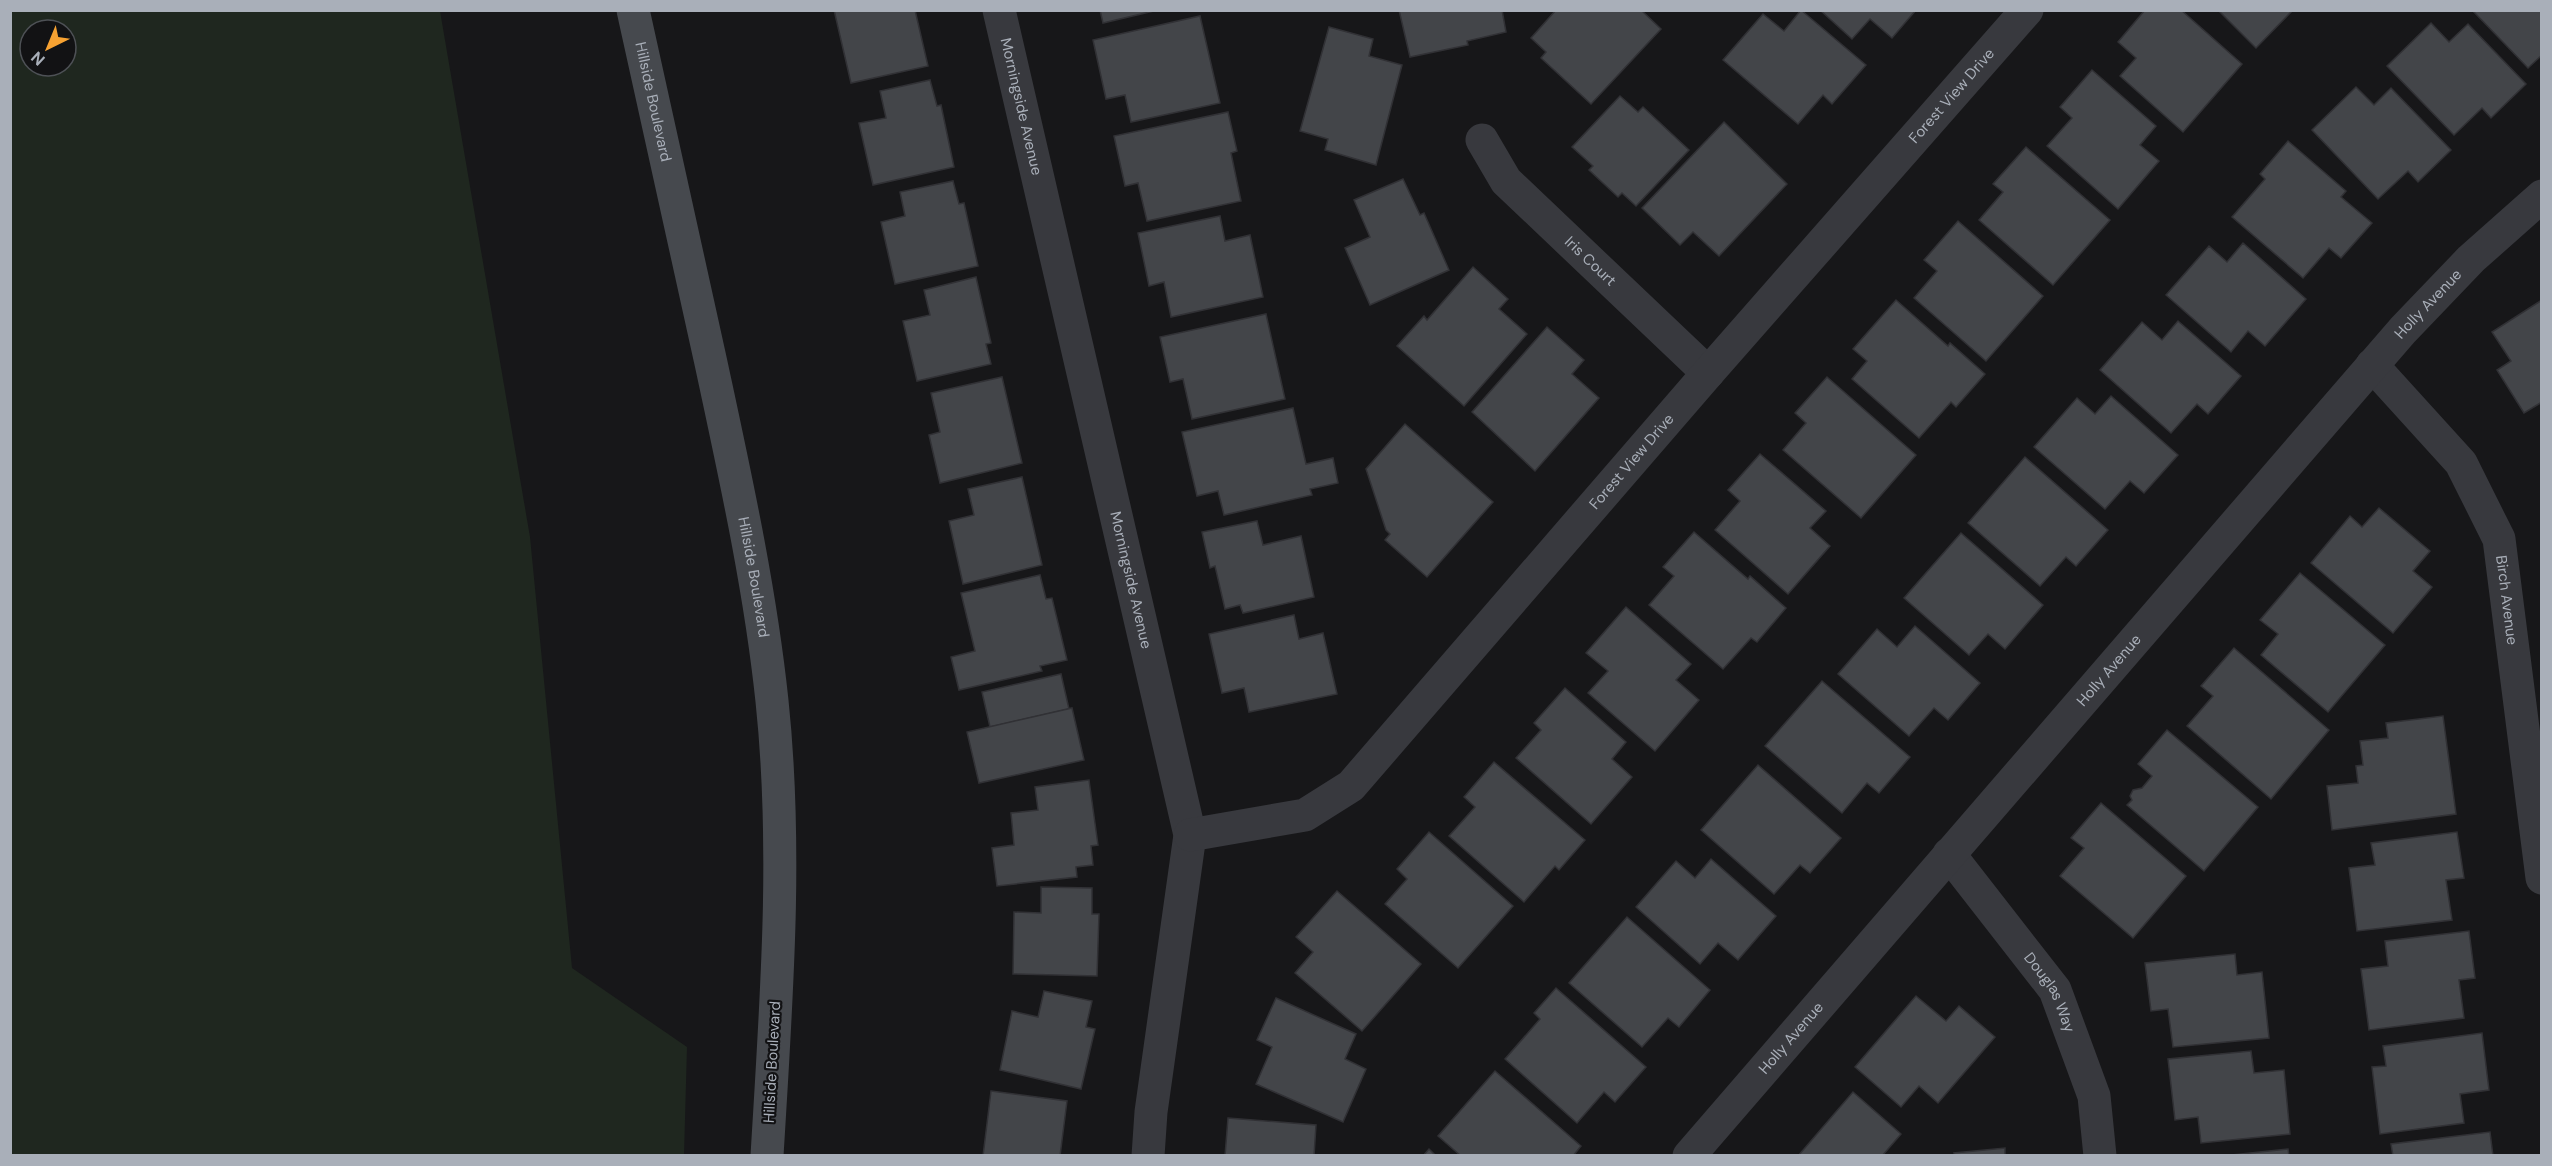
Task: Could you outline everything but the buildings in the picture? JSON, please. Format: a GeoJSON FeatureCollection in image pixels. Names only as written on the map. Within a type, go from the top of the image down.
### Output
{"type":"FeatureCollection","features":[{"type":"Feature","properties":{"kind":"main road","name":"Hillside Boulevard"},"geometry":{"type":"LineString","coordinates":[[633,10],[736,480],[765,633],[773,705],[780,833],[778,953],[767,1155]]}},
{"type":"Feature","properties":{"kind":"street","name":"Morningside Avenue"},"geometry":{"type":"LineString","coordinates":[[999,10],[1190,835],[1151,1112],[1149,1155]]}},
{"type":"Feature","properties":{"kind":"street","name":"Forest View Drive"},"geometry":{"type":"LineString","coordinates":[[1190,835],[1305,814],[1352,786],[1708,373],[2026,10]]}},
{"type":"Feature","properties":{"kind":"street","name":"Iris Court"},"geometry":{"type":"LineString","coordinates":[[1482,140],[1506,181],[1708,373]]}},
{"type":"Feature","properties":{"kind":"street","name":"Holly Avenue"},"geometry":{"type":"LineString","coordinates":[[1689,1155],[2372,365],[2438,292],[2541,196]]}},
{"type":"Feature","properties":{"kind":"street","name":"Birch Avenue"},"geometry":{"type":"LineString","coordinates":[[2372,365],[2460,463],[2499,539],[2541,878]]}},
{"type":"Feature","properties":{"kind":"street","name":"Douglas Way"},"geometry":{"type":"LineString","coordinates":[[1949,854],[2055,990],[2094,1096],[2100,1155]]}},
{"type":"Feature","properties":{"kind":"shaded area"},"geometry":{"type":"Polygon","coordinates":[[[10,11],[440,11],[530,537],[572,968],[687,1047],[684,1155],[11,1155],[10,11]]]}}]}
